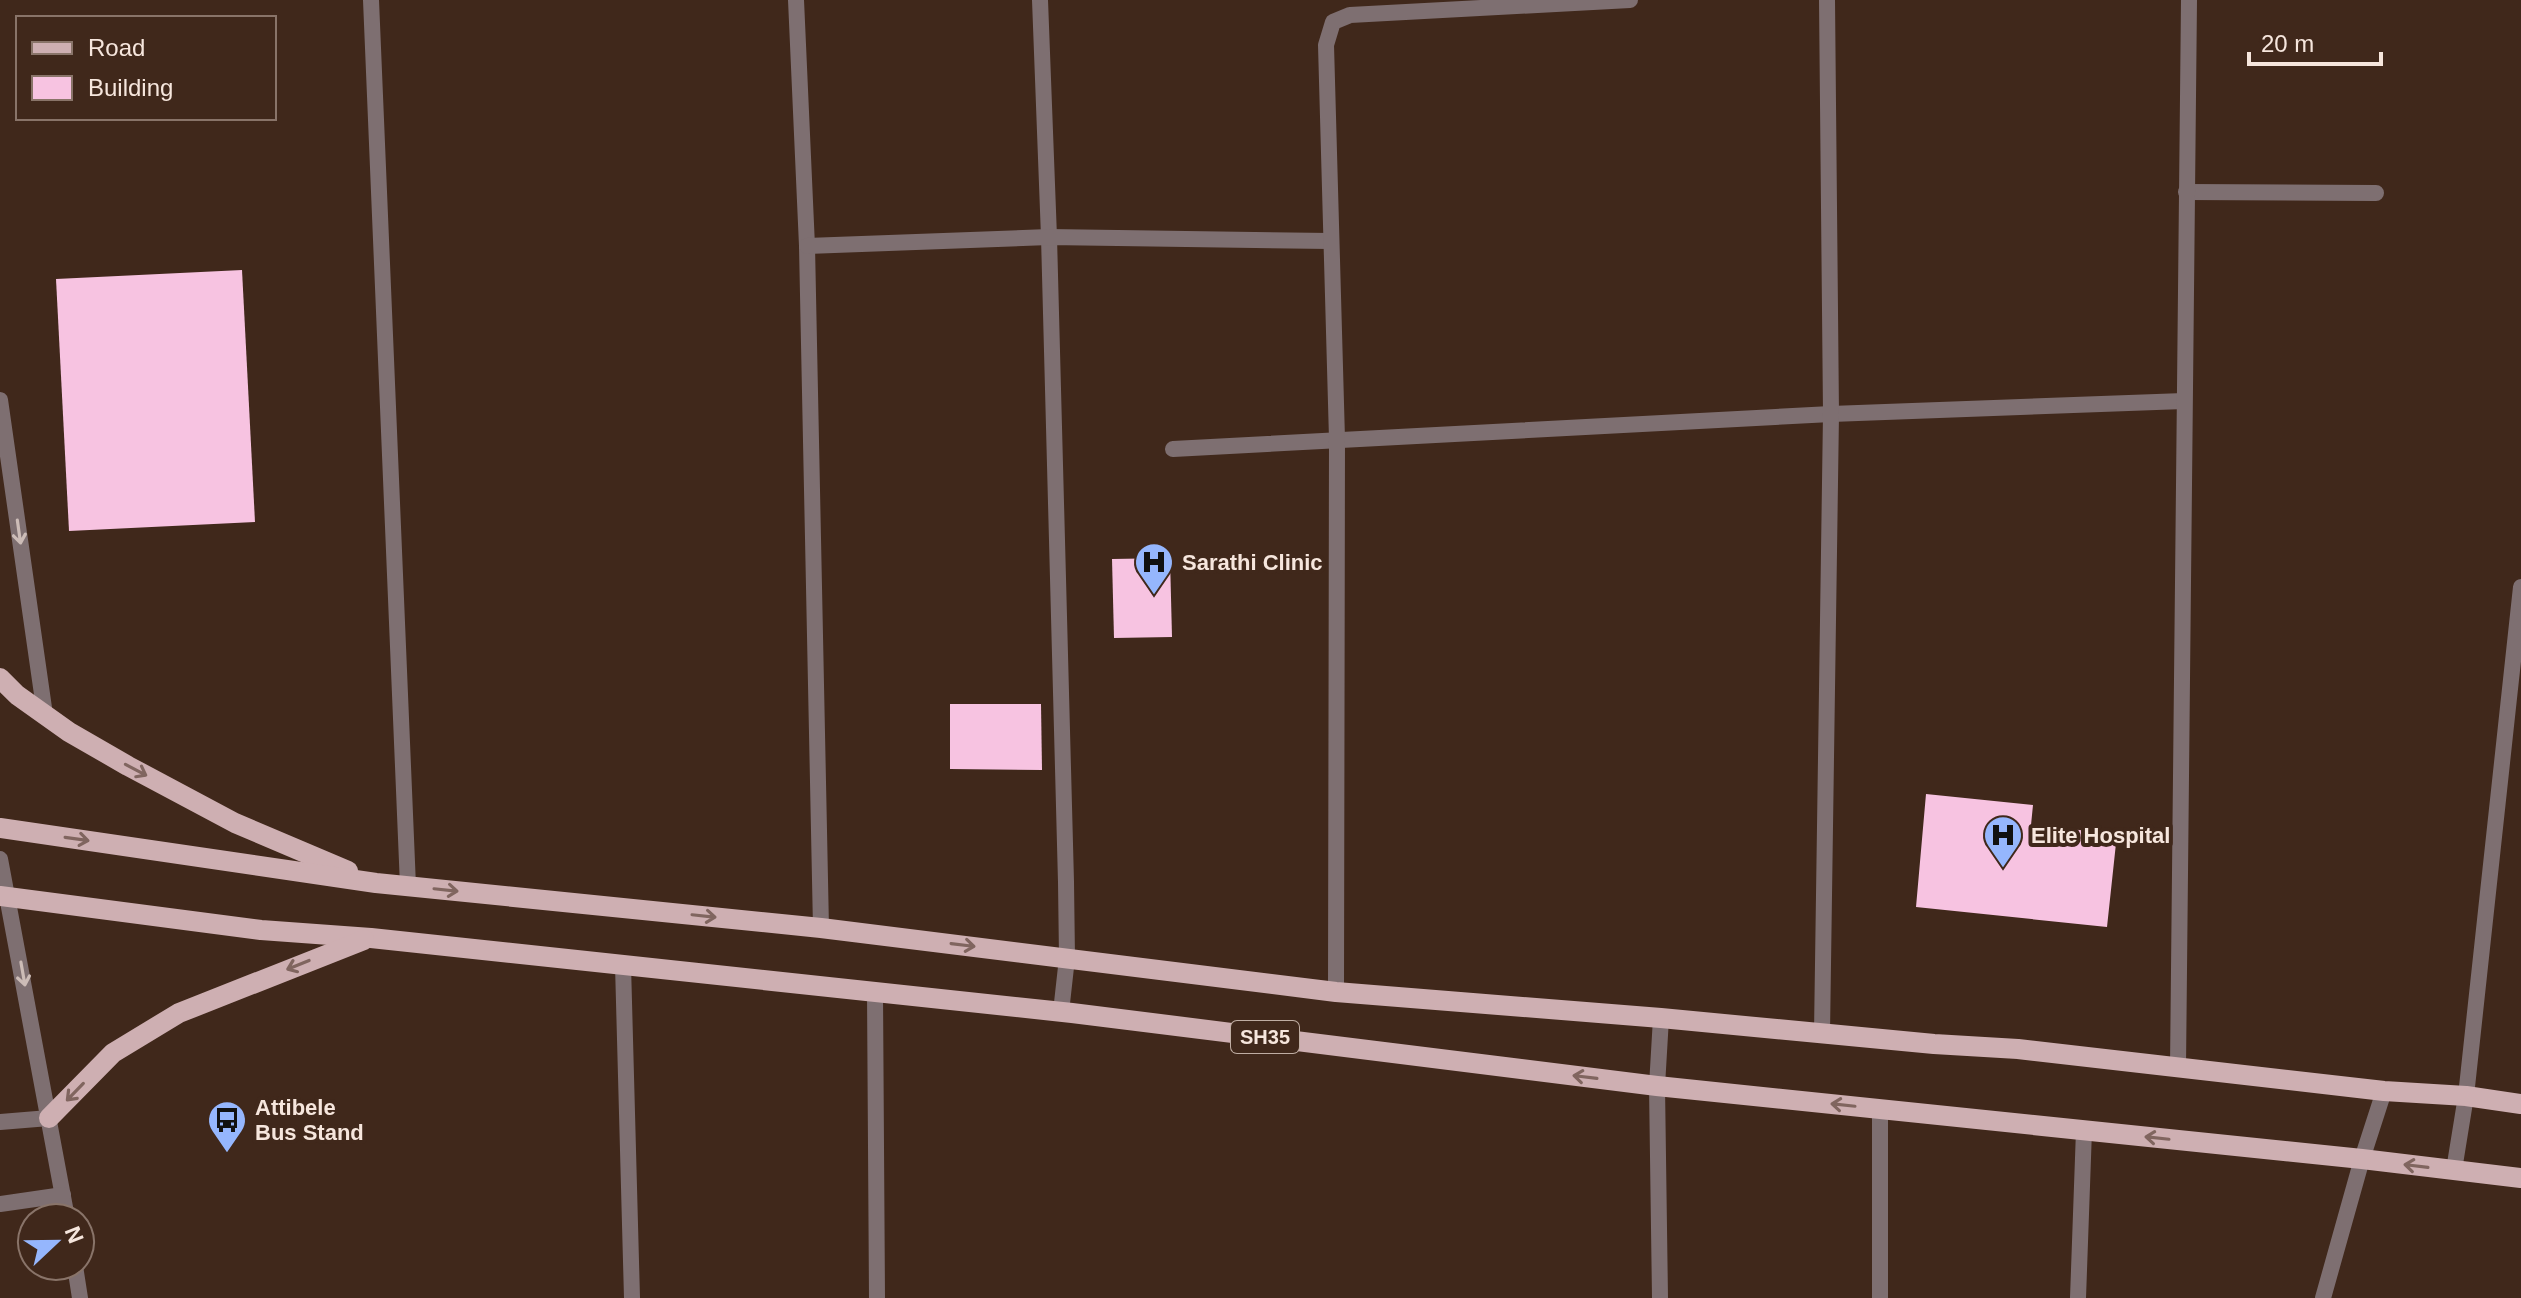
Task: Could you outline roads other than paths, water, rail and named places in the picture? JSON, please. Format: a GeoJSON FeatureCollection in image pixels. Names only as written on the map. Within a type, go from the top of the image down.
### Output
{"type":"FeatureCollection","features":[{"type":"Feature","properties":{"kind":"main road"},"geometry":{"type":"LineString","coordinates":[[0,678],[17,695],[69,732],[128,766],[235,823],[376,883]]}},
{"type":"Feature","properties":{"kind":"main road"},"geometry":{"type":"LineString","coordinates":[[0,828],[376,883],[821,928],[1336,992],[2018,1049],[2521,1104]]}},
{"type":"Feature","properties":{"kind":"main road","name":"SH35"},"geometry":{"type":"LineString","coordinates":[[4,897],[261,930],[371,938],[1061,1012],[1657,1086],[2521,1178]]}},
{"type":"Feature","properties":{"kind":"main road"},"geometry":{"type":"LineString","coordinates":[[49,1118],[113,1053],[179,1013],[371,938]]}},
{"type":"Feature","properties":{"kind":"street"},"geometry":{"type":"LineString","coordinates":[[371,0],[408,886]]}},
{"type":"Feature","properties":{"kind":"street"},"geometry":{"type":"LineString","coordinates":[[796,0],[807,246],[821,928]]}},
{"type":"Feature","properties":{"kind":"street"},"geometry":{"type":"LineString","coordinates":[[1040,0],[1067,958],[1061,1012]]}},
{"type":"Feature","properties":{"kind":"street"},"geometry":{"type":"LineString","coordinates":[[1336,992],[1337,439],[1326,45],[1333,22],[1350,15],[1630,0]]}},
{"type":"Feature","properties":{"kind":"street"},"geometry":{"type":"LineString","coordinates":[[1822,1033],[1831,414],[1827,0]]}},
{"type":"Feature","properties":{"kind":"street"},"geometry":{"type":"LineString","coordinates":[[2178,1067],[2189,0]]}},
{"type":"Feature","properties":{"kind":"street"},"geometry":{"type":"LineString","coordinates":[[2186,192],[2376,193]]}},
{"type":"Feature","properties":{"kind":"street"},"geometry":{"type":"LineString","coordinates":[[807,246],[1049,237],[1330,241]]}},
{"type":"Feature","properties":{"kind":"street"},"geometry":{"type":"LineString","coordinates":[[0,400],[45,715]]}},
{"type":"Feature","properties":{"kind":"street"},"geometry":{"type":"LineString","coordinates":[[1173,449],[1831,414],[2184,401]]}},
{"type":"Feature","properties":{"kind":"street"},"geometry":{"type":"LineString","coordinates":[[2454,1170],[2466,1096],[2521,587]]}},
{"type":"Feature","properties":{"kind":"street"},"geometry":{"type":"LineString","coordinates":[[0,859],[4,897],[64,1202]]}},
{"type":"Feature","properties":{"kind":"street"},"geometry":{"type":"LineString","coordinates":[[623,965],[632,1298]]}},
{"type":"Feature","properties":{"kind":"street"},"geometry":{"type":"LineString","coordinates":[[875,993],[877,1298]]}},
{"type":"Feature","properties":{"kind":"street"},"geometry":{"type":"LineString","coordinates":[[1660,1298],[1657,1086],[1661,1018]]}},
{"type":"Feature","properties":{"kind":"street"},"geometry":{"type":"LineString","coordinates":[[2323,1298],[2384,1091]]}},
{"type":"Feature","properties":{"kind":"street"},"geometry":{"type":"LineString","coordinates":[[1880,1109],[1880,1298]]}},
{"type":"Feature","properties":{"kind":"street"},"geometry":{"type":"LineString","coordinates":[[0,1122],[49,1118]]}},
{"type":"Feature","properties":{"kind":"street"},"geometry":{"type":"LineString","coordinates":[[2078,1298],[2084,1130]]}},
{"type":"Feature","properties":{"kind":"street"},"geometry":{"type":"LineString","coordinates":[[0,1204],[63,1195]]}},
{"type":"Feature","properties":{"kind":"place","name":"Sarathi Clinic"},"geometry":{"type":"Point","coordinates":[1154,596]}},
{"type":"Feature","properties":{"kind":"place","name":"Elite Hospital"},"geometry":{"type":"Point","coordinates":[2003,869]}},
{"type":"Feature","properties":{"kind":"place","name":"Attibele Bus Stand"},"geometry":{"type":"Point","coordinates":[227,1154]}}]}
